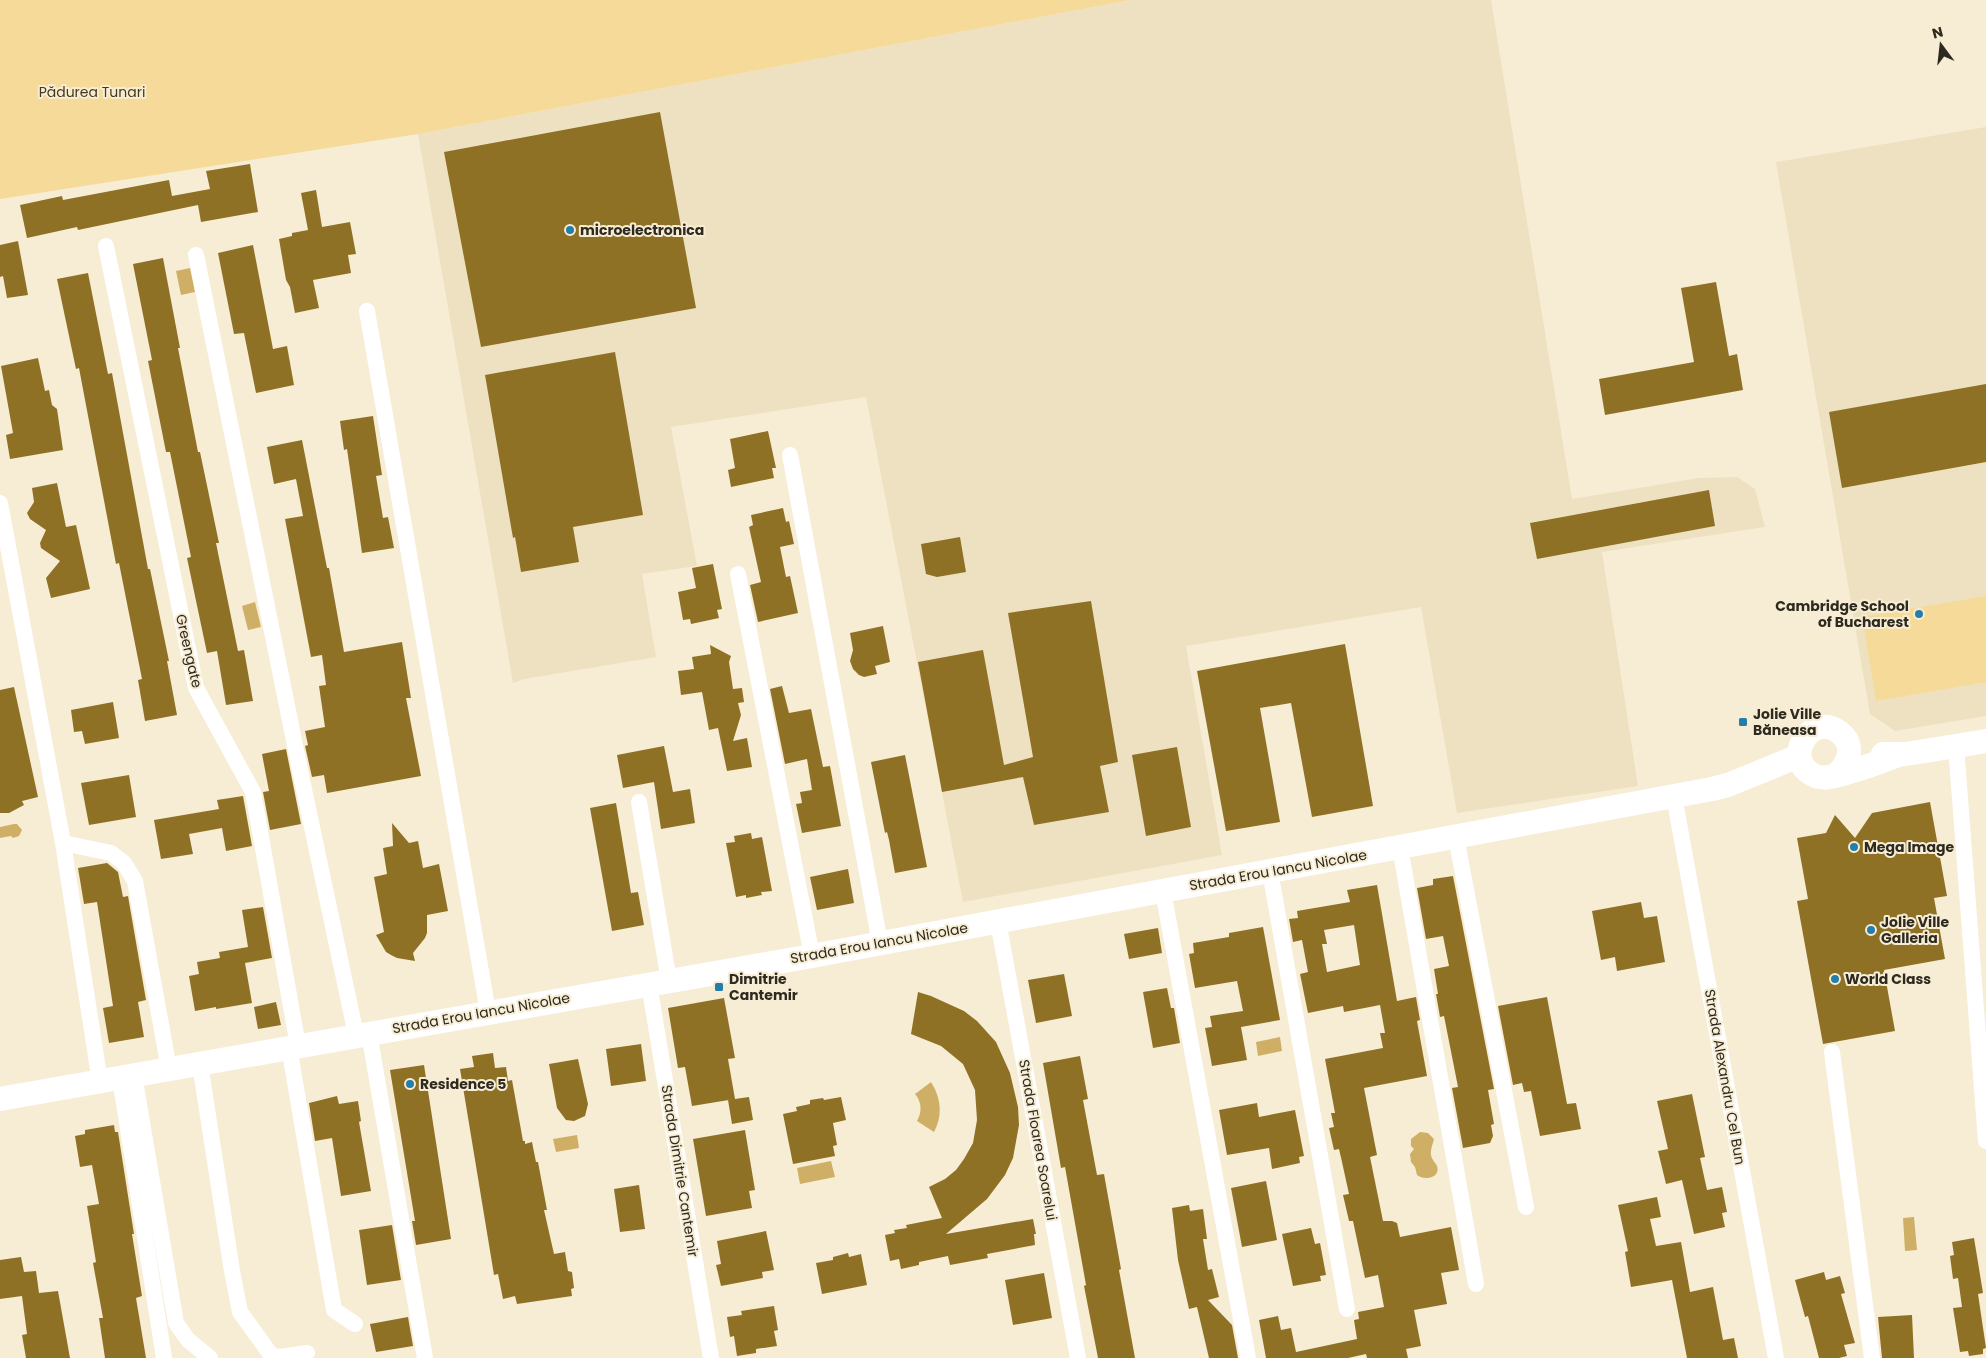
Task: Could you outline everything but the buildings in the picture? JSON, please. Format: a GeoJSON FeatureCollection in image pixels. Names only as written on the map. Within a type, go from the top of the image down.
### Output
{"type":"FeatureCollection","features":[{"type":"Feature","properties":{"kind":"street","name":"Greengate"},"geometry":{"type":"LineString","coordinates":[[106,246],[196,688],[253,792],[334,1310],[355,1324]]}},
{"type":"Feature","properties":{"kind":"street"},"geometry":{"type":"LineString","coordinates":[[196,255],[302,780],[362,1034],[425,1358]]}},
{"type":"Feature","properties":{"kind":"street"},"geometry":{"type":"LineString","coordinates":[[367,311],[488,1012]]}},
{"type":"Feature","properties":{"kind":"street"},"geometry":{"type":"LineString","coordinates":[[790,455],[880,943]]}},
{"type":"Feature","properties":{"kind":"street"},"geometry":{"type":"LineString","coordinates":[[0,503],[63,843],[176,1323],[188,1340],[210,1358]]}},
{"type":"Feature","properties":{"kind":"street"},"geometry":{"type":"LineString","coordinates":[[738,574],[812,956]]}},
{"type":"Feature","properties":{"kind":"street","name":"Strada Erou Iancu Nicolae"},"geometry":{"type":"LineString","coordinates":[[1898,755],[1874,754],[1848,744],[1844,736],[1837,730],[1821,727],[1807,734],[1802,740],[1806,765],[1820,777],[1829,777],[1855,770],[1898,755],[1986,742]]}},
{"type":"Feature","properties":{"kind":"street"},"geometry":{"type":"LineString","coordinates":[[1837,774],[1848,761],[1850,752],[1848,744]]}},
{"type":"Feature","properties":{"kind":"street"},"geometry":{"type":"LineString","coordinates":[[1956,746],[1986,1141]]}},
{"type":"Feature","properties":{"kind":"street","name":"Strada Erou Iancu Nicolae"},"geometry":{"type":"LineString","coordinates":[[0,1099],[812,956],[1728,786],[1772,782],[1806,765]]}},
{"type":"Feature","properties":{"kind":"street","name":"Strada Alexandru Cel Bun"},"geometry":{"type":"LineString","coordinates":[[1674,796],[1776,1358]]}},
{"type":"Feature","properties":{"kind":"street","name":"Strada Dimitrie Cantemir"},"geometry":{"type":"LineString","coordinates":[[639,802],[659,982],[711,1358]]}},
{"type":"Feature","properties":{"kind":"street"},"geometry":{"type":"LineString","coordinates":[[1456,837],[1526,1207]]}},
{"type":"Feature","properties":{"kind":"street"},"geometry":{"type":"LineString","coordinates":[[63,843],[111,854],[124,863],[135,880],[169,1069]]}},
{"type":"Feature","properties":{"kind":"street"},"geometry":{"type":"LineString","coordinates":[[1400,847],[1476,1284]]}},
{"type":"Feature","properties":{"kind":"street"},"geometry":{"type":"LineString","coordinates":[[1270,871],[1347,1308]]}},
{"type":"Feature","properties":{"kind":"street"},"geometry":{"type":"LineString","coordinates":[[1163,891],[1248,1358]]}},
{"type":"Feature","properties":{"kind":"street","name":"Strada Floarea Soarelui"},"geometry":{"type":"LineString","coordinates":[[998,921],[1078,1358]]}},
{"type":"Feature","properties":{"kind":"street"},"geometry":{"type":"LineString","coordinates":[[1832,1052],[1872,1358]]}},
{"type":"Feature","properties":{"kind":"street"},"geometry":{"type":"LineString","coordinates":[[200,1064],[240,1312],[271,1355],[280,1357],[307,1353]]}},
{"type":"Feature","properties":{"kind":"street"},"geometry":{"type":"LineString","coordinates":[[118,1078],[164,1358]]}},
{"type":"Feature","properties":{"kind":"shaded area"},"geometry":{"type":"Polygon","coordinates":[[[1130,0],[1491,0],[1572,499],[1699,478],[1737,477],[1755,489],[1765,527],[1602,552],[1638,786],[1457,813],[1421,607],[1186,646],[1222,855],[963,902],[866,397],[671,427],[697,566],[642,574],[656,657],[524,679],[513,683],[418,134],[1130,0]]]}},
{"type":"Feature","properties":{"kind":"shaded area"},"geometry":{"type":"Polygon","coordinates":[[[1986,127],[1986,716],[1895,731],[1870,714],[1776,162],[1986,127]]]}},
{"type":"Feature","properties":{"kind":"shaded area"},"geometry":{"type":"Polygon","coordinates":[[[190,268],[195,292],[181,295],[176,271],[190,268]]]}},
{"type":"Feature","properties":{"kind":"shaded area"},"geometry":{"type":"Polygon","coordinates":[[[255,602],[261,627],[248,630],[242,606],[255,602]]]}},
{"type":"Feature","properties":{"kind":"shaded area"},"geometry":{"type":"Polygon","coordinates":[[[17,824],[22,830],[19,836],[0,838],[0,827],[17,824]]]}},
{"type":"Feature","properties":{"kind":"shaded area"},"geometry":{"type":"Polygon","coordinates":[[[1280,1037],[1282,1051],[1258,1056],[1256,1042],[1280,1037]]]}},
{"type":"Feature","properties":{"kind":"shaded area"},"geometry":{"type":"Polygon","coordinates":[[[931,1082],[937,1094],[940,1107],[939,1119],[934,1132],[917,1121],[921,1107],[915,1094],[931,1082]]]}},
{"type":"Feature","properties":{"kind":"shaded area"},"geometry":{"type":"Polygon","coordinates":[[[1420,1132],[1428,1133],[1434,1139],[1431,1155],[1438,1170],[1434,1176],[1427,1178],[1417,1175],[1415,1167],[1411,1162],[1410,1154],[1414,1149],[1411,1146],[1411,1139],[1420,1132]]]}},
{"type":"Feature","properties":{"kind":"shaded area"},"geometry":{"type":"Polygon","coordinates":[[[577,1135],[579,1148],[556,1152],[553,1139],[577,1135]]]}},
{"type":"Feature","properties":{"kind":"shaded area"},"geometry":{"type":"Polygon","coordinates":[[[831,1161],[835,1177],[800,1184],[797,1168],[831,1161]]]}},
{"type":"Feature","properties":{"kind":"shaded area"},"geometry":{"type":"Polygon","coordinates":[[[1914,1217],[1917,1250],[1905,1251],[1903,1218],[1914,1217]]]}},
{"type":"Feature","properties":{"kind":"green space","name":"Pădurea Tunari"},"geometry":{"type":"Polygon","coordinates":[[[0,0],[1130,0],[418,134],[0,199],[0,0]]]}},
{"type":"Feature","properties":{"kind":"green space"},"geometry":{"type":"Polygon","coordinates":[[[1986,596],[1986,682],[1876,701],[1862,617],[1986,596]]]}},
{"type":"Feature","properties":{"kind":"place","name":"microelectronica"},"geometry":{"type":"Point","coordinates":[570,230]}},
{"type":"Feature","properties":{"kind":"place","name":"Cambridge School of Bucharest"},"geometry":{"type":"Point","coordinates":[1919,614]}},
{"type":"Feature","properties":{"kind":"place","name":"Jolie Ville Băneasa"},"geometry":{"type":"Point","coordinates":[1743,722]}},
{"type":"Feature","properties":{"kind":"place","name":"Mega Image"},"geometry":{"type":"Point","coordinates":[1854,847]}},
{"type":"Feature","properties":{"kind":"place","name":"Jolie Ville Galleria"},"geometry":{"type":"Point","coordinates":[1871,930]}},
{"type":"Feature","properties":{"kind":"place","name":"World Class"},"geometry":{"type":"Point","coordinates":[1835,979]}},
{"type":"Feature","properties":{"kind":"place","name":"Dimitrie Cantemir"},"geometry":{"type":"Point","coordinates":[719,987]}},
{"type":"Feature","properties":{"kind":"place","name":"Residence 5"},"geometry":{"type":"Point","coordinates":[410,1084]}}]}
